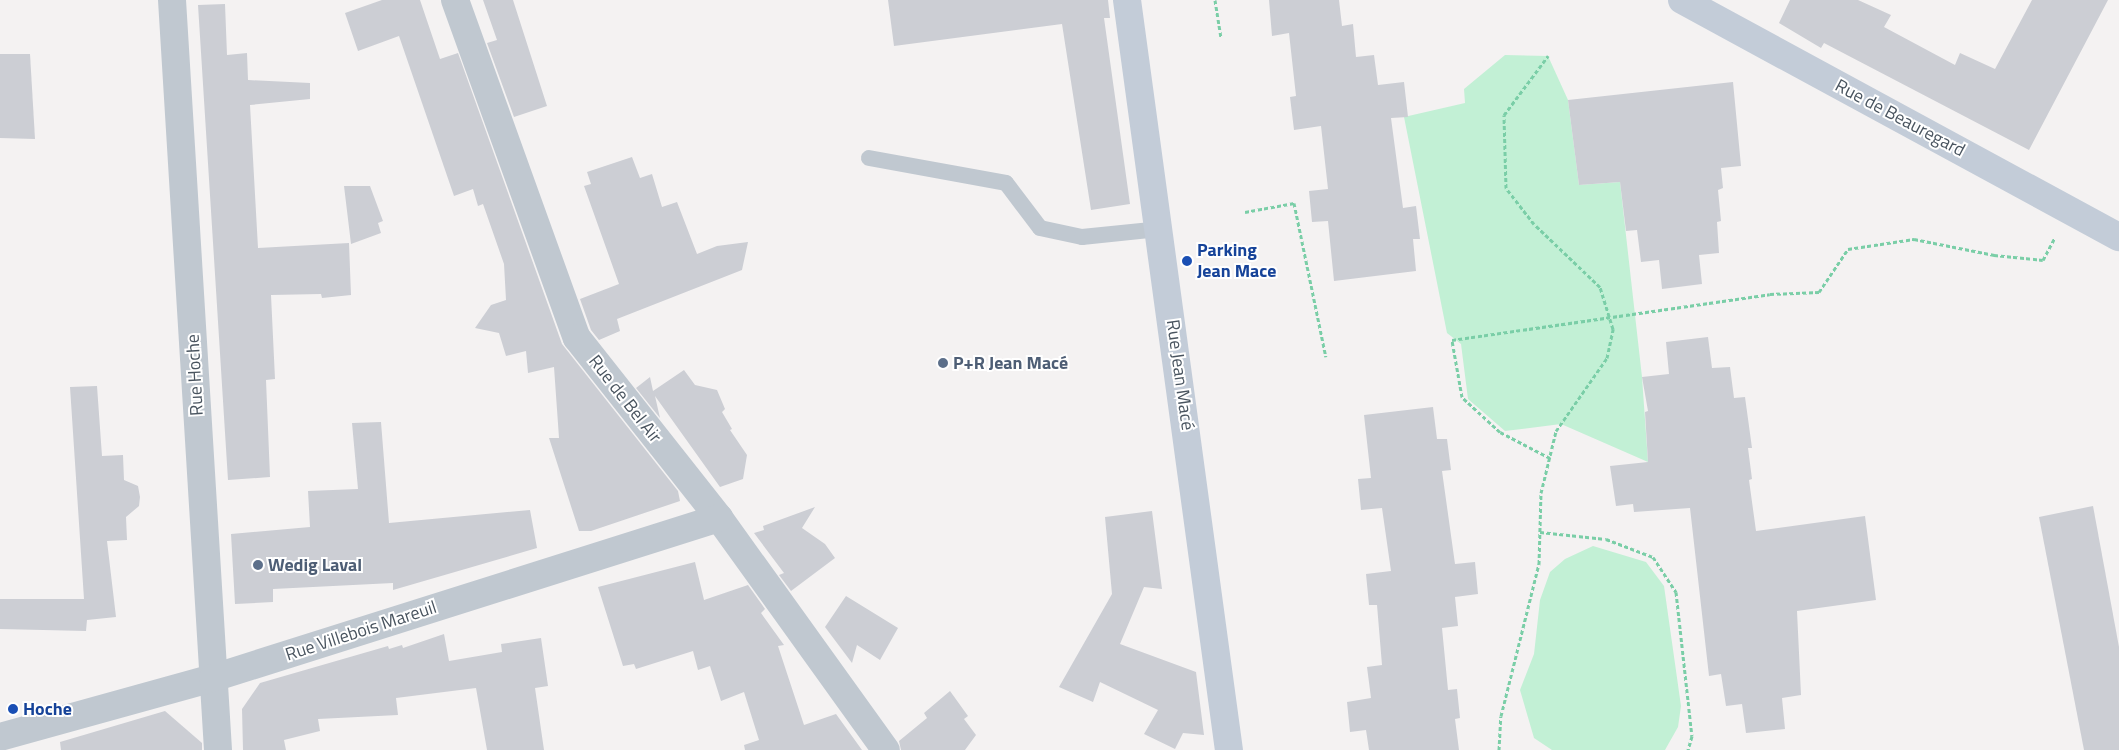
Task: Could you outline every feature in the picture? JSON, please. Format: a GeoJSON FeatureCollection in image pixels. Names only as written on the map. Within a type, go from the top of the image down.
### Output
{"type":"FeatureCollection","features":[{"type":"Feature","properties":{"kind":"street","name":"Rue Hoche"},"geometry":{"type":"LineString","coordinates":[[172,0],[218,750]]}},
{"type":"Feature","properties":{"kind":"street","name":"Rue de Bel Air"},"geometry":{"type":"LineString","coordinates":[[455,0],[577,338],[719,518],[886,750]]}},
{"type":"Feature","properties":{"kind":"street","name":"Rue Jean Macé"},"geometry":{"type":"LineString","coordinates":[[1127,0],[1229,750]]}},
{"type":"Feature","properties":{"kind":"street","name":"Rue de Beauregard"},"geometry":{"type":"LineString","coordinates":[[1682,0],[2119,236]]}},
{"type":"Feature","properties":{"kind":"street","name":"Rue Villebois Mareuil"},"geometry":{"type":"LineString","coordinates":[[0,737],[213,678],[719,518]]}},
{"type":"Feature","properties":{"kind":"lane"},"geometry":{"type":"LineString","coordinates":[[869,158],[1006,183],[1040,228],[1082,237],[1159,228]]}},
{"type":"Feature","properties":{"kind":"path"},"geometry":{"type":"LineString","coordinates":[[1215,0],[1221,37]]}},
{"type":"Feature","properties":{"kind":"path"},"geometry":{"type":"LineString","coordinates":[[1499,750],[1501,716],[1539,564],[1541,493],[1556,431],[1607,358],[1613,329],[1600,287],[1534,224],[1506,188],[1504,115],[1548,56]]}},
{"type":"Feature","properties":{"kind":"path"},"geometry":{"type":"LineString","coordinates":[[1245,212],[1294,203],[1326,357]]}},
{"type":"Feature","properties":{"kind":"path"},"geometry":{"type":"LineString","coordinates":[[1550,458],[1500,432],[1462,397],[1452,340],[1770,294],[1819,292],[1848,248],[1914,239],[1994,255],[2043,260],[2070,210]]}},
{"type":"Feature","properties":{"kind":"path"},"geometry":{"type":"LineString","coordinates":[[1540,532],[1606,540],[1653,558],[1658,564],[1676,592],[1692,736],[1688,750]]}},
{"type":"Feature","properties":{"kind":"green space"},"geometry":{"type":"Polygon","coordinates":[[[1505,55],[1548,56],[1568,100],[1579,185],[1620,182],[1642,377],[1648,462],[1561,424],[1505,431],[1468,399],[1461,344],[1447,333],[1404,117],[1465,103],[1464,89],[1505,55]]]}},
{"type":"Feature","properties":{"kind":"green space"},"geometry":{"type":"Polygon","coordinates":[[[1593,546],[1646,562],[1664,586],[1681,706],[1678,727],[1665,750],[1552,750],[1534,738],[1520,690],[1534,654],[1540,600],[1550,572],[1565,559],[1593,546]]]}},
{"type":"Feature","properties":{"kind":"building"},"geometry":{"type":"Polygon","coordinates":[[[382,0],[420,0],[440,59],[458,53],[562,344],[678,491],[680,501],[591,531],[579,531],[549,438],[559,438],[554,367],[528,373],[526,351],[506,356],[499,333],[475,328],[491,305],[506,300],[504,264],[483,204],[478,206],[473,189],[454,196],[399,36],[358,51],[345,13],[382,0]]]}},
{"type":"Feature","properties":{"kind":"building"},"geometry":{"type":"Polygon","coordinates":[[[483,0],[513,0],[547,106],[514,117],[487,43],[497,40],[483,0]]]}},
{"type":"Feature","properties":{"kind":"building"},"geometry":{"type":"Polygon","coordinates":[[[888,0],[1108,0],[1110,18],[1104,18],[1130,204],[1091,210],[1062,24],[894,46],[888,0]]]}},
{"type":"Feature","properties":{"kind":"building"},"geometry":{"type":"Polygon","coordinates":[[[1269,0],[1339,0],[1342,26],[1353,24],[1356,57],[1374,55],[1378,85],[1404,82],[1408,117],[1391,118],[1403,208],[1416,206],[1420,239],[1413,239],[1416,271],[1334,281],[1328,221],[1312,222],[1309,191],[1328,189],[1321,126],[1294,130],[1290,97],[1296,96],[1289,33],[1272,36],[1269,0]]]}},
{"type":"Feature","properties":{"kind":"building"},"geometry":{"type":"Polygon","coordinates":[[[1790,0],[1858,0],[1891,15],[1884,27],[1955,65],[1960,53],[1995,69],[2032,0],[2108,0],[2029,150],[1824,43],[1821,48],[1779,23],[1790,0]]]}},
{"type":"Feature","properties":{"kind":"building"},"geometry":{"type":"Polygon","coordinates":[[[225,4],[227,55],[247,53],[248,80],[310,83],[310,99],[250,105],[258,248],[349,243],[351,295],[322,298],[321,294],[271,295],[275,379],[266,380],[270,477],[228,480],[198,5],[225,4]]]}},
{"type":"Feature","properties":{"kind":"building"},"geometry":{"type":"Polygon","coordinates":[[[0,54],[30,54],[35,139],[0,138],[0,54]]]}},
{"type":"Feature","properties":{"kind":"building"},"geometry":{"type":"Polygon","coordinates":[[[1733,82],[1741,166],[1721,168],[1723,188],[1718,190],[1721,221],[1717,222],[1719,253],[1699,255],[1702,284],[1662,289],[1659,260],[1641,262],[1637,230],[1626,231],[1620,182],[1579,185],[1568,100],[1733,82]]]}},
{"type":"Feature","properties":{"kind":"building"},"geometry":{"type":"Polygon","coordinates":[[[632,157],[640,178],[652,174],[662,207],[677,202],[697,254],[717,246],[748,242],[742,270],[617,319],[620,331],[599,340],[591,330],[580,299],[619,284],[584,186],[591,184],[587,172],[632,157]]]}},
{"type":"Feature","properties":{"kind":"building"},"geometry":{"type":"Polygon","coordinates":[[[344,186],[370,186],[383,221],[378,223],[381,233],[351,244],[344,186]]]}},
{"type":"Feature","properties":{"kind":"building"},"geometry":{"type":"Polygon","coordinates":[[[1708,337],[1712,368],[1730,367],[1734,398],[1745,397],[1752,448],[1748,448],[1752,479],[1749,480],[1756,531],[1865,516],[1876,600],[1797,611],[1801,695],[1782,698],[1785,729],[1746,733],[1742,704],[1726,706],[1721,674],[1709,676],[1690,508],[1634,512],[1633,504],[1616,506],[1610,466],[1648,462],[1645,412],[1648,411],[1642,377],[1669,374],[1666,342],[1708,337]]]}},
{"type":"Feature","properties":{"kind":"building"},"geometry":{"type":"Polygon","coordinates":[[[684,370],[695,385],[717,390],[725,409],[722,412],[732,429],[730,430],[747,455],[743,479],[720,487],[655,396],[660,418],[636,388],[650,377],[653,391],[684,370]]]}},
{"type":"Feature","properties":{"kind":"building"},"geometry":{"type":"Polygon","coordinates":[[[97,386],[102,456],[123,455],[124,480],[138,486],[140,497],[139,506],[126,517],[127,540],[107,541],[116,617],[87,620],[86,631],[0,629],[0,599],[84,599],[70,387],[97,386]]]}},
{"type":"Feature","properties":{"kind":"building"},"geometry":{"type":"Polygon","coordinates":[[[1433,407],[1437,439],[1447,439],[1451,470],[1442,471],[1455,564],[1475,562],[1478,594],[1455,597],[1458,626],[1442,628],[1448,690],[1457,689],[1460,718],[1455,719],[1459,750],[1369,750],[1366,730],[1350,732],[1347,702],[1371,698],[1367,667],[1382,665],[1377,605],[1369,605],[1366,574],[1391,571],[1382,508],[1361,510],[1358,479],[1371,478],[1364,415],[1433,407]]]}},
{"type":"Feature","properties":{"kind":"building"},"geometry":{"type":"Polygon","coordinates":[[[381,422],[389,523],[530,510],[537,548],[393,590],[393,583],[273,589],[273,602],[235,604],[231,534],[310,527],[308,491],[358,489],[352,423],[381,422]]]}},
{"type":"Feature","properties":{"kind":"building"},"geometry":{"type":"Polygon","coordinates":[[[2093,506],[2119,647],[2119,750],[2084,750],[2039,517],[2093,506]]]}},
{"type":"Feature","properties":{"kind":"building"},"geometry":{"type":"Polygon","coordinates":[[[815,507],[802,528],[825,544],[835,558],[791,591],[779,575],[784,573],[754,533],[764,530],[763,526],[815,507]]]}},
{"type":"Feature","properties":{"kind":"building"},"geometry":{"type":"Polygon","coordinates":[[[1152,511],[1162,589],[1144,587],[1120,644],[1196,672],[1204,735],[1183,733],[1175,749],[1144,734],[1158,710],[1100,682],[1093,702],[1059,687],[1112,594],[1105,517],[1152,511]]]}},
{"type":"Feature","properties":{"kind":"building"},"geometry":{"type":"Polygon","coordinates":[[[695,562],[704,600],[748,585],[765,609],[761,613],[784,645],[778,646],[804,725],[836,714],[862,750],[745,750],[744,745],[759,740],[744,692],[721,701],[710,666],[698,670],[693,651],[636,669],[634,664],[623,666],[598,587],[695,562]]]}},
{"type":"Feature","properties":{"kind":"building"},"geometry":{"type":"Polygon","coordinates":[[[846,596],[898,628],[880,660],[857,645],[852,663],[825,627],[846,596]]]}},
{"type":"Feature","properties":{"kind":"building"},"geometry":{"type":"Polygon","coordinates":[[[444,634],[449,661],[502,652],[501,644],[541,638],[548,686],[535,688],[544,750],[487,750],[476,688],[396,698],[398,715],[318,719],[320,731],[284,740],[286,750],[243,750],[242,709],[260,683],[388,646],[389,649],[402,645],[403,648],[444,634]]]}},
{"type":"Feature","properties":{"kind":"building"},"geometry":{"type":"Polygon","coordinates":[[[950,691],[968,716],[964,719],[976,735],[965,750],[901,750],[899,741],[927,718],[924,713],[950,691]]]}},
{"type":"Feature","properties":{"kind":"building"},"geometry":{"type":"Polygon","coordinates":[[[165,711],[202,743],[202,750],[61,750],[60,742],[165,711]]]}},
{"type":"Feature","properties":{"kind":"place","name":"Parking Jean Mace"},"geometry":{"type":"Point","coordinates":[1187,261]}},
{"type":"Feature","properties":{"kind":"place","name":"P+R Jean Macé"},"geometry":{"type":"Point","coordinates":[943,363]}},
{"type":"Feature","properties":{"kind":"place","name":"Wedig Laval"},"geometry":{"type":"Point","coordinates":[258,565]}},
{"type":"Feature","properties":{"kind":"place","name":"Hoche"},"geometry":{"type":"Point","coordinates":[13,709]}}]}
